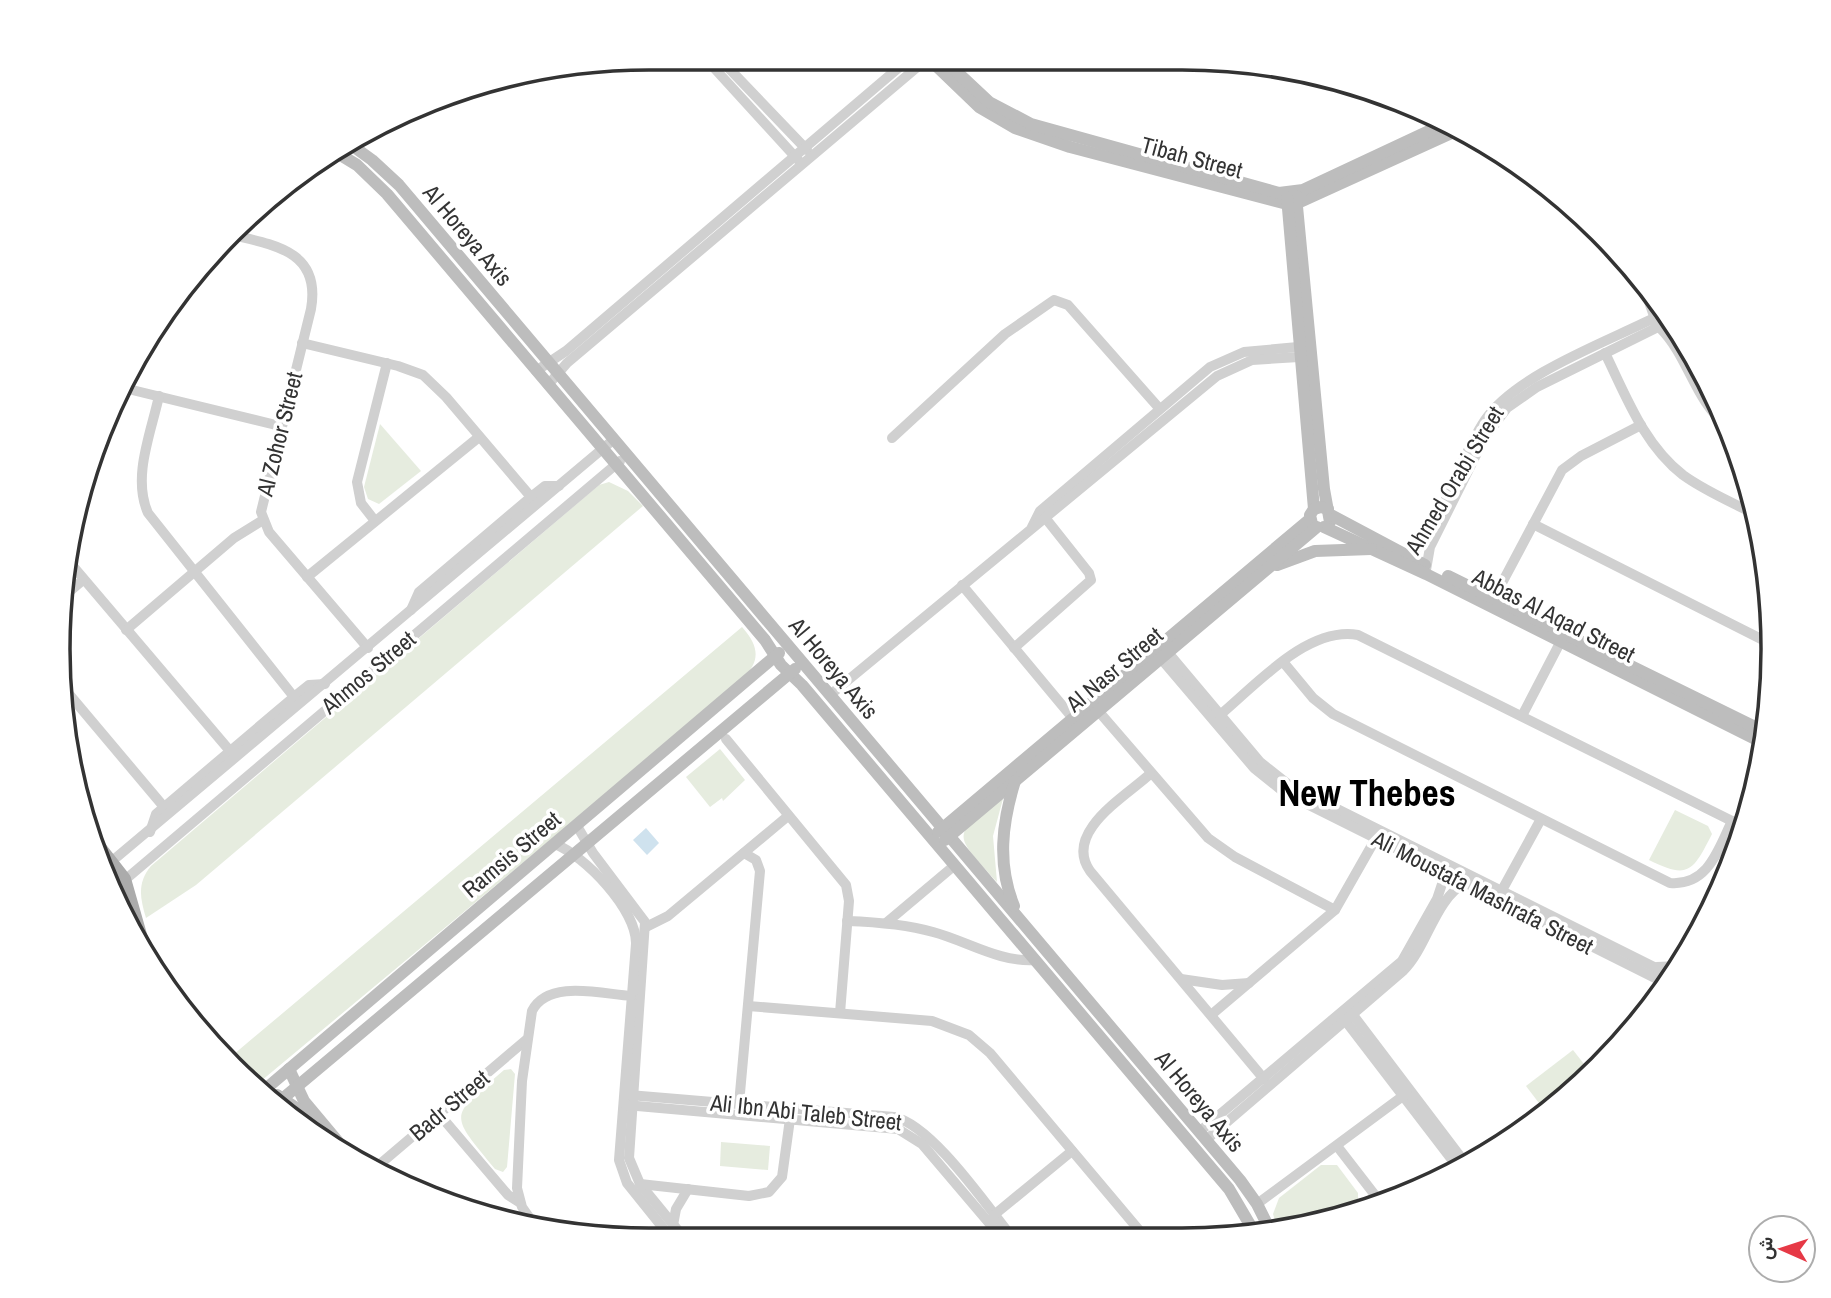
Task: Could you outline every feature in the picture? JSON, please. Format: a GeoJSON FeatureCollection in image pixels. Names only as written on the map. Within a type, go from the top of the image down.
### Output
{"type":"FeatureCollection","features":[{"type":"Feature","properties":{"kind":"main road","name":"Tibah Street"},"geometry":{"type":"LineString","coordinates":[[940,70],[979,107],[1015,128],[1063,145],[1291,198]]}},
{"type":"Feature","properties":{"kind":"main road","name":"Tibah Street"},"geometry":{"type":"LineString","coordinates":[[955,70],[989,102],[1031,124],[1291,198]]}},
{"type":"Feature","properties":{"kind":"main road"},"geometry":{"type":"LineString","coordinates":[[1291,198],[1435,128]]}},
{"type":"Feature","properties":{"kind":"main road"},"geometry":{"type":"LineString","coordinates":[[1291,198],[1447,135]]}},
{"type":"Feature","properties":{"kind":"main road","name":"Al Horeya Axis"},"geometry":{"type":"LineString","coordinates":[[357,149],[399,185],[844,711],[941,837],[955,865],[1229,1188],[1250,1224]]}},
{"type":"Feature","properties":{"kind":"main road","name":"Al Horeya Axis"},"geometry":{"type":"LineString","coordinates":[[344,157],[382,188],[789,674],[1018,916],[1203,1136],[1257,1204],[1266,1222]]}},
{"type":"Feature","properties":{"kind":"main road"},"geometry":{"type":"LineString","coordinates":[[1291,198],[1299,352],[1316,521]]}},
{"type":"Feature","properties":{"kind":"main road"},"geometry":{"type":"LineString","coordinates":[[1291,198],[1330,512]]}},
{"type":"Feature","properties":{"kind":"main road"},"geometry":{"type":"LineString","coordinates":[[1316,521],[1330,512]]}},
{"type":"Feature","properties":{"kind":"main road"},"geometry":{"type":"LineString","coordinates":[[1316,521],[1330,512]]}},
{"type":"Feature","properties":{"kind":"main road","name":"Abbas Al Aqad Street"},"geometry":{"type":"LineString","coordinates":[[1330,512],[1407,559],[1754,738]]}},
{"type":"Feature","properties":{"kind":"main road","name":"Abbas Al Aqad Street"},"geometry":{"type":"LineString","coordinates":[[1316,521],[1374,549],[1407,559]]}},
{"type":"Feature","properties":{"kind":"main road","name":"Al Nasr Street"},"geometry":{"type":"LineString","coordinates":[[1161,652],[1263,570],[1316,521]]}},
{"type":"Feature","properties":{"kind":"main road","name":"Al Nasr Street"},"geometry":{"type":"LineString","coordinates":[[941,837],[1316,521]]}},
{"type":"Feature","properties":{"kind":"main road"},"geometry":{"type":"LineString","coordinates":[[1263,570],[1315,551],[1374,549]]}},
{"type":"Feature","properties":{"kind":"main road","name":"Abbas Al Aqad Street"},"geometry":{"type":"LineString","coordinates":[[1426,569],[1494,598],[1562,638],[1756,728]]}},
{"type":"Feature","properties":{"kind":"main road","name":"Ramsis Street"},"geometry":{"type":"LineString","coordinates":[[269,1086],[787,646]]}},
{"type":"Feature","properties":{"kind":"main road","name":"Ramsis Street"},"geometry":{"type":"LineString","coordinates":[[284,1098],[803,663]]}},
{"type":"Feature","properties":{"kind":"main road"},"geometry":{"type":"LineString","coordinates":[[833,720],[844,711]]}},
{"type":"Feature","properties":{"kind":"main road"},"geometry":{"type":"LineString","coordinates":[[1012,776],[1002,850],[1007,884],[1018,916]]}},
{"type":"Feature","properties":{"kind":"main road"},"geometry":{"type":"LineString","coordinates":[[113,868],[124,879],[133,910]]}},
{"type":"Feature","properties":{"kind":"main road"},"geometry":{"type":"LineString","coordinates":[[289,1069],[295,1088],[331,1132]]}},
{"type":"Feature","properties":{"kind":"street"},"geometry":{"type":"LineString","coordinates":[[716,70],[803,165]]}},
{"type":"Feature","properties":{"kind":"street"},"geometry":{"type":"LineString","coordinates":[[730,70],[813,156]]}},
{"type":"Feature","properties":{"kind":"street"},"geometry":{"type":"LineString","coordinates":[[548,385],[553,369],[897,70]]}},
{"type":"Feature","properties":{"kind":"street"},"geometry":{"type":"LineString","coordinates":[[536,371],[553,369],[803,165],[914,70]]}},
{"type":"Feature","properties":{"kind":"street","name":"Al Zohor Street"},"geometry":{"type":"LineString","coordinates":[[242,238],[278,247],[297,257],[310,276],[313,298],[263,494],[263,520],[364,651],[372,668]]}},
{"type":"Feature","properties":{"kind":"street"},"geometry":{"type":"LineString","coordinates":[[892,438],[1006,334],[1054,300],[1068,305],[1159,408]]}},
{"type":"Feature","properties":{"kind":"street","name":"Ahmed Orabi Street"},"geometry":{"type":"LineString","coordinates":[[1426,569],[1430,547],[1485,437],[1499,416],[1526,393],[1605,354],[1658,320]]}},
{"type":"Feature","properties":{"kind":"street","name":"Ahmed Orabi Street"},"geometry":{"type":"LineString","coordinates":[[1407,559],[1428,531],[1484,421],[1501,401],[1523,384],[1658,320]]}},
{"type":"Feature","properties":{"kind":"street"},"geometry":{"type":"LineString","coordinates":[[1659,321],[1706,405]]}},
{"type":"Feature","properties":{"kind":"street"},"geometry":{"type":"LineString","coordinates":[[302,344],[415,371],[430,381],[531,497]]}},
{"type":"Feature","properties":{"kind":"street"},"geometry":{"type":"LineString","coordinates":[[830,695],[1032,527],[1159,408],[1221,361],[1256,350],[1299,352]]}},
{"type":"Feature","properties":{"kind":"street"},"geometry":{"type":"LineString","coordinates":[[1043,516],[1217,376],[1252,360],[1299,352]]}},
{"type":"Feature","properties":{"kind":"street"},"geometry":{"type":"LineString","coordinates":[[1605,354],[1641,425],[1660,453],[1684,475],[1743,507]]}},
{"type":"Feature","properties":{"kind":"street"},"geometry":{"type":"LineString","coordinates":[[375,522],[361,503],[357,482],[387,363]]}},
{"type":"Feature","properties":{"kind":"street"},"geometry":{"type":"LineString","coordinates":[[132,390],[281,426]]}},
{"type":"Feature","properties":{"kind":"street"},"geometry":{"type":"LineString","coordinates":[[159,396],[141,478],[142,496],[152,521],[294,697]]}},
{"type":"Feature","properties":{"kind":"street"},"geometry":{"type":"LineString","coordinates":[[1494,598],[1568,465],[1641,425]]}},
{"type":"Feature","properties":{"kind":"street"},"geometry":{"type":"LineString","coordinates":[[307,577],[480,436]]}},
{"type":"Feature","properties":{"kind":"street","name":"Ahmos Street"},"geometry":{"type":"LineString","coordinates":[[111,862],[613,440]]}},
{"type":"Feature","properties":{"kind":"street","name":"Ahmos Street"},"geometry":{"type":"LineString","coordinates":[[120,883],[389,653],[626,456]]}},
{"type":"Feature","properties":{"kind":"street"},"geometry":{"type":"LineString","coordinates":[[411,611],[419,592],[531,497],[545,486],[559,486]]}},
{"type":"Feature","properties":{"kind":"street"},"geometry":{"type":"LineString","coordinates":[[1014,648],[1091,580],[1090,573],[1043,516]]}},
{"type":"Feature","properties":{"kind":"street"},"geometry":{"type":"LineString","coordinates":[[126,630],[234,538],[263,520]]}},
{"type":"Feature","properties":{"kind":"street"},"geometry":{"type":"LineString","coordinates":[[1533,524],[1761,639]]}},
{"type":"Feature","properties":{"kind":"street"},"geometry":{"type":"LineString","coordinates":[[75,570],[230,751]]}},
{"type":"Feature","properties":{"kind":"street"},"geometry":{"type":"LineString","coordinates":[[73,588],[83,580]]}},
{"type":"Feature","properties":{"kind":"street"},"geometry":{"type":"LineString","coordinates":[[962,585],[1076,722]]}},
{"type":"Feature","properties":{"kind":"street"},"geometry":{"type":"LineString","coordinates":[[1220,715],[1284,663],[1323,636],[1358,635],[1523,714],[1732,821],[1706,870],[1690,882],[1680,884],[1660,880],[1333,714],[1319,704],[1284,663]]}},
{"type":"Feature","properties":{"kind":"street"},"geometry":{"type":"LineString","coordinates":[[1523,714],[1562,638]]}},
{"type":"Feature","properties":{"kind":"street"},"geometry":{"type":"LineString","coordinates":[[378,640],[389,653]]}},
{"type":"Feature","properties":{"kind":"street","name":"Ali Moustafa Mashrafa Street"},"geometry":{"type":"LineString","coordinates":[[1161,652],[1260,762],[1281,780],[1657,979]]}},
{"type":"Feature","properties":{"kind":"street","name":"Ali Moustafa Mashrafa Street"},"geometry":{"type":"LineString","coordinates":[[1161,652],[1268,781],[1293,797],[1442,867]]}},
{"type":"Feature","properties":{"kind":"street"},"geometry":{"type":"LineString","coordinates":[[150,832],[152,818],[230,751],[309,685],[325,684]]}},
{"type":"Feature","properties":{"kind":"street"},"geometry":{"type":"LineString","coordinates":[[72,698],[164,807]]}},
{"type":"Feature","properties":{"kind":"street"},"geometry":{"type":"LineString","coordinates":[[1095,707],[1150,774],[1216,845],[1335,910]]}},
{"type":"Feature","properties":{"kind":"street"},"geometry":{"type":"LineString","coordinates":[[726,739],[842,878],[848,892],[840,1013]]}},
{"type":"Feature","properties":{"kind":"street"},"geometry":{"type":"LineString","coordinates":[[1150,774],[1087,831],[1083,857],[1090,871],[1264,1079]]}},
{"type":"Feature","properties":{"kind":"street"},"geometry":{"type":"LineString","coordinates":[[646,927],[668,916],[789,816]]}},
{"type":"Feature","properties":{"kind":"street"},"geometry":{"type":"LineString","coordinates":[[1501,891],[1541,819]]}},
{"type":"Feature","properties":{"kind":"street"},"geometry":{"type":"LineString","coordinates":[[577,826],[586,843],[639,910],[646,927],[619,1152],[624,1176],[672,1228]]}},
{"type":"Feature","properties":{"kind":"street"},"geometry":{"type":"LineString","coordinates":[[1211,1015],[1335,910],[1376,838]]}},
{"type":"Feature","properties":{"kind":"street"},"geometry":{"type":"LineString","coordinates":[[555,844],[573,854],[625,910],[634,925],[636,944],[627,1100],[629,1158],[640,1184],[673,1228]]}},
{"type":"Feature","properties":{"kind":"street"},"geometry":{"type":"LineString","coordinates":[[739,1104],[760,871],[756,860],[744,853]]}},
{"type":"Feature","properties":{"kind":"street"},"geometry":{"type":"LineString","coordinates":[[886,923],[955,865]]}},
{"type":"Feature","properties":{"kind":"street"},"geometry":{"type":"LineString","coordinates":[[1203,1136],[1346,1014],[1397,966],[1411,949],[1437,899],[1442,867]]}},
{"type":"Feature","properties":{"kind":"street"},"geometry":{"type":"LineString","coordinates":[[1203,1136],[1264,1079],[1408,966],[1450,894],[1468,880]]}},
{"type":"Feature","properties":{"kind":"street","name":"Ali Moustafa Mashrafa Street"},"geometry":{"type":"LineString","coordinates":[[1468,880],[1501,891],[1663,972]]}},
{"type":"Feature","properties":{"kind":"street"},"geometry":{"type":"LineString","coordinates":[[847,921],[886,923],[930,931],[1008,959],[1036,960]]}},
{"type":"Feature","properties":{"kind":"street"},"geometry":{"type":"LineString","coordinates":[[1653,967],[1666,966]]}},
{"type":"Feature","properties":{"kind":"street"},"geometry":{"type":"LineString","coordinates":[[1181,979],[1222,985],[1249,983]]}},
{"type":"Feature","properties":{"kind":"street"},"geometry":{"type":"LineString","coordinates":[[530,1216],[524,1204],[521,1091],[532,1011],[548,994],[559,991],[631,996]]}},
{"type":"Feature","properties":{"kind":"street"},"geometry":{"type":"LineString","coordinates":[[748,1006],[932,1021],[969,1035],[989,1053],[1137,1228]]}},
{"type":"Feature","properties":{"kind":"street"},"geometry":{"type":"LineString","coordinates":[[1346,1014],[1453,1160]]}},
{"type":"Feature","properties":{"kind":"street","name":"Badr Street"},"geometry":{"type":"LineString","coordinates":[[382,1162],[526,1040]]}},
{"type":"Feature","properties":{"kind":"street"},"geometry":{"type":"LineString","coordinates":[[1257,1204],[1407,1094]]}},
{"type":"Feature","properties":{"kind":"street"},"geometry":{"type":"LineString","coordinates":[[1407,1094],[1459,1156]]}},
{"type":"Feature","properties":{"kind":"street","name":"Ali Ibn Abi Taleb Street"},"geometry":{"type":"LineString","coordinates":[[627,1100],[739,1104],[887,1116],[907,1121],[930,1138],[1005,1228]]}},
{"type":"Feature","properties":{"kind":"street","name":"Ali Ibn Abi Taleb Street"},"geometry":{"type":"LineString","coordinates":[[627,1100],[886,1127],[909,1133],[922,1144],[993,1228]]}},
{"type":"Feature","properties":{"kind":"street"},"geometry":{"type":"LineString","coordinates":[[439,1114],[506,1192],[524,1204]]}},
{"type":"Feature","properties":{"kind":"street"},"geometry":{"type":"LineString","coordinates":[[640,1184],[749,1196],[769,1192],[782,1177],[790,1119]]}},
{"type":"Feature","properties":{"kind":"street"},"geometry":{"type":"LineString","coordinates":[[1337,1146],[1375,1195]]}},
{"type":"Feature","properties":{"kind":"street"},"geometry":{"type":"LineString","coordinates":[[994,1215],[1072,1151]]}},
{"type":"Feature","properties":{"kind":"street"},"geometry":{"type":"LineString","coordinates":[[678,1228],[676,1209],[688,1189]]}},
{"type":"Feature","properties":{"kind":"shaded area"},"geometry":{"type":"Polygon","coordinates":[[[380,424],[421,471],[379,504],[368,499],[364,487],[380,424]]]}},
{"type":"Feature","properties":{"kind":"shaded area"},"geometry":{"type":"Polygon","coordinates":[[[609,482],[628,491],[643,506],[196,885],[146,918],[141,891],[143,878],[151,866],[599,485],[609,482]]]}},
{"type":"Feature","properties":{"kind":"shaded area"},"geometry":{"type":"Polygon","coordinates":[[[742,627],[751,639],[755,659],[745,676],[717,701],[263,1080],[235,1053],[742,627]]]}},
{"type":"Feature","properties":{"kind":"shaded area"},"geometry":{"type":"Polygon","coordinates":[[[720,749],[745,780],[723,801],[722,798],[710,807],[686,777],[720,749]]]}},
{"type":"Feature","properties":{"kind":"shaded area"},"geometry":{"type":"Polygon","coordinates":[[[1004,795],[993,836],[997,882],[971,853],[964,835],[974,819],[1004,795]]]}},
{"type":"Feature","properties":{"kind":"shaded area"},"geometry":{"type":"Polygon","coordinates":[[[1675,810],[1708,826],[1712,834],[1694,864],[1682,870],[1673,870],[1649,860],[1675,810]]]}},
{"type":"Feature","properties":{"kind":"shaded area"},"geometry":{"type":"Polygon","coordinates":[[[1573,1050],[1584,1064],[1539,1104],[1526,1086],[1573,1050]]]}},
{"type":"Feature","properties":{"kind":"shaded area"},"geometry":{"type":"Polygon","coordinates":[[[511,1069],[515,1074],[507,1167],[503,1172],[495,1169],[469,1136],[461,1116],[473,1098],[504,1070],[511,1069]]]}},
{"type":"Feature","properties":{"kind":"shaded area"},"geometry":{"type":"Polygon","coordinates":[[[721,1142],[770,1146],[768,1170],[720,1166],[721,1142]]]}},
{"type":"Feature","properties":{"kind":"shaded area"},"geometry":{"type":"Polygon","coordinates":[[[1321,1165],[1337,1165],[1358,1193],[1358,1200],[1275,1220],[1273,1214],[1279,1198],[1321,1165]]]}},
{"type":"Feature","properties":{"kind":"water"},"geometry":{"type":"Polygon","coordinates":[[[646,828],[659,843],[647,855],[633,840],[646,828]]]}},
{"type":"Feature","properties":{"kind":"district","name":"New Thebes"},"geometry":{"type":"Point","coordinates":[1367,793]}}]}
